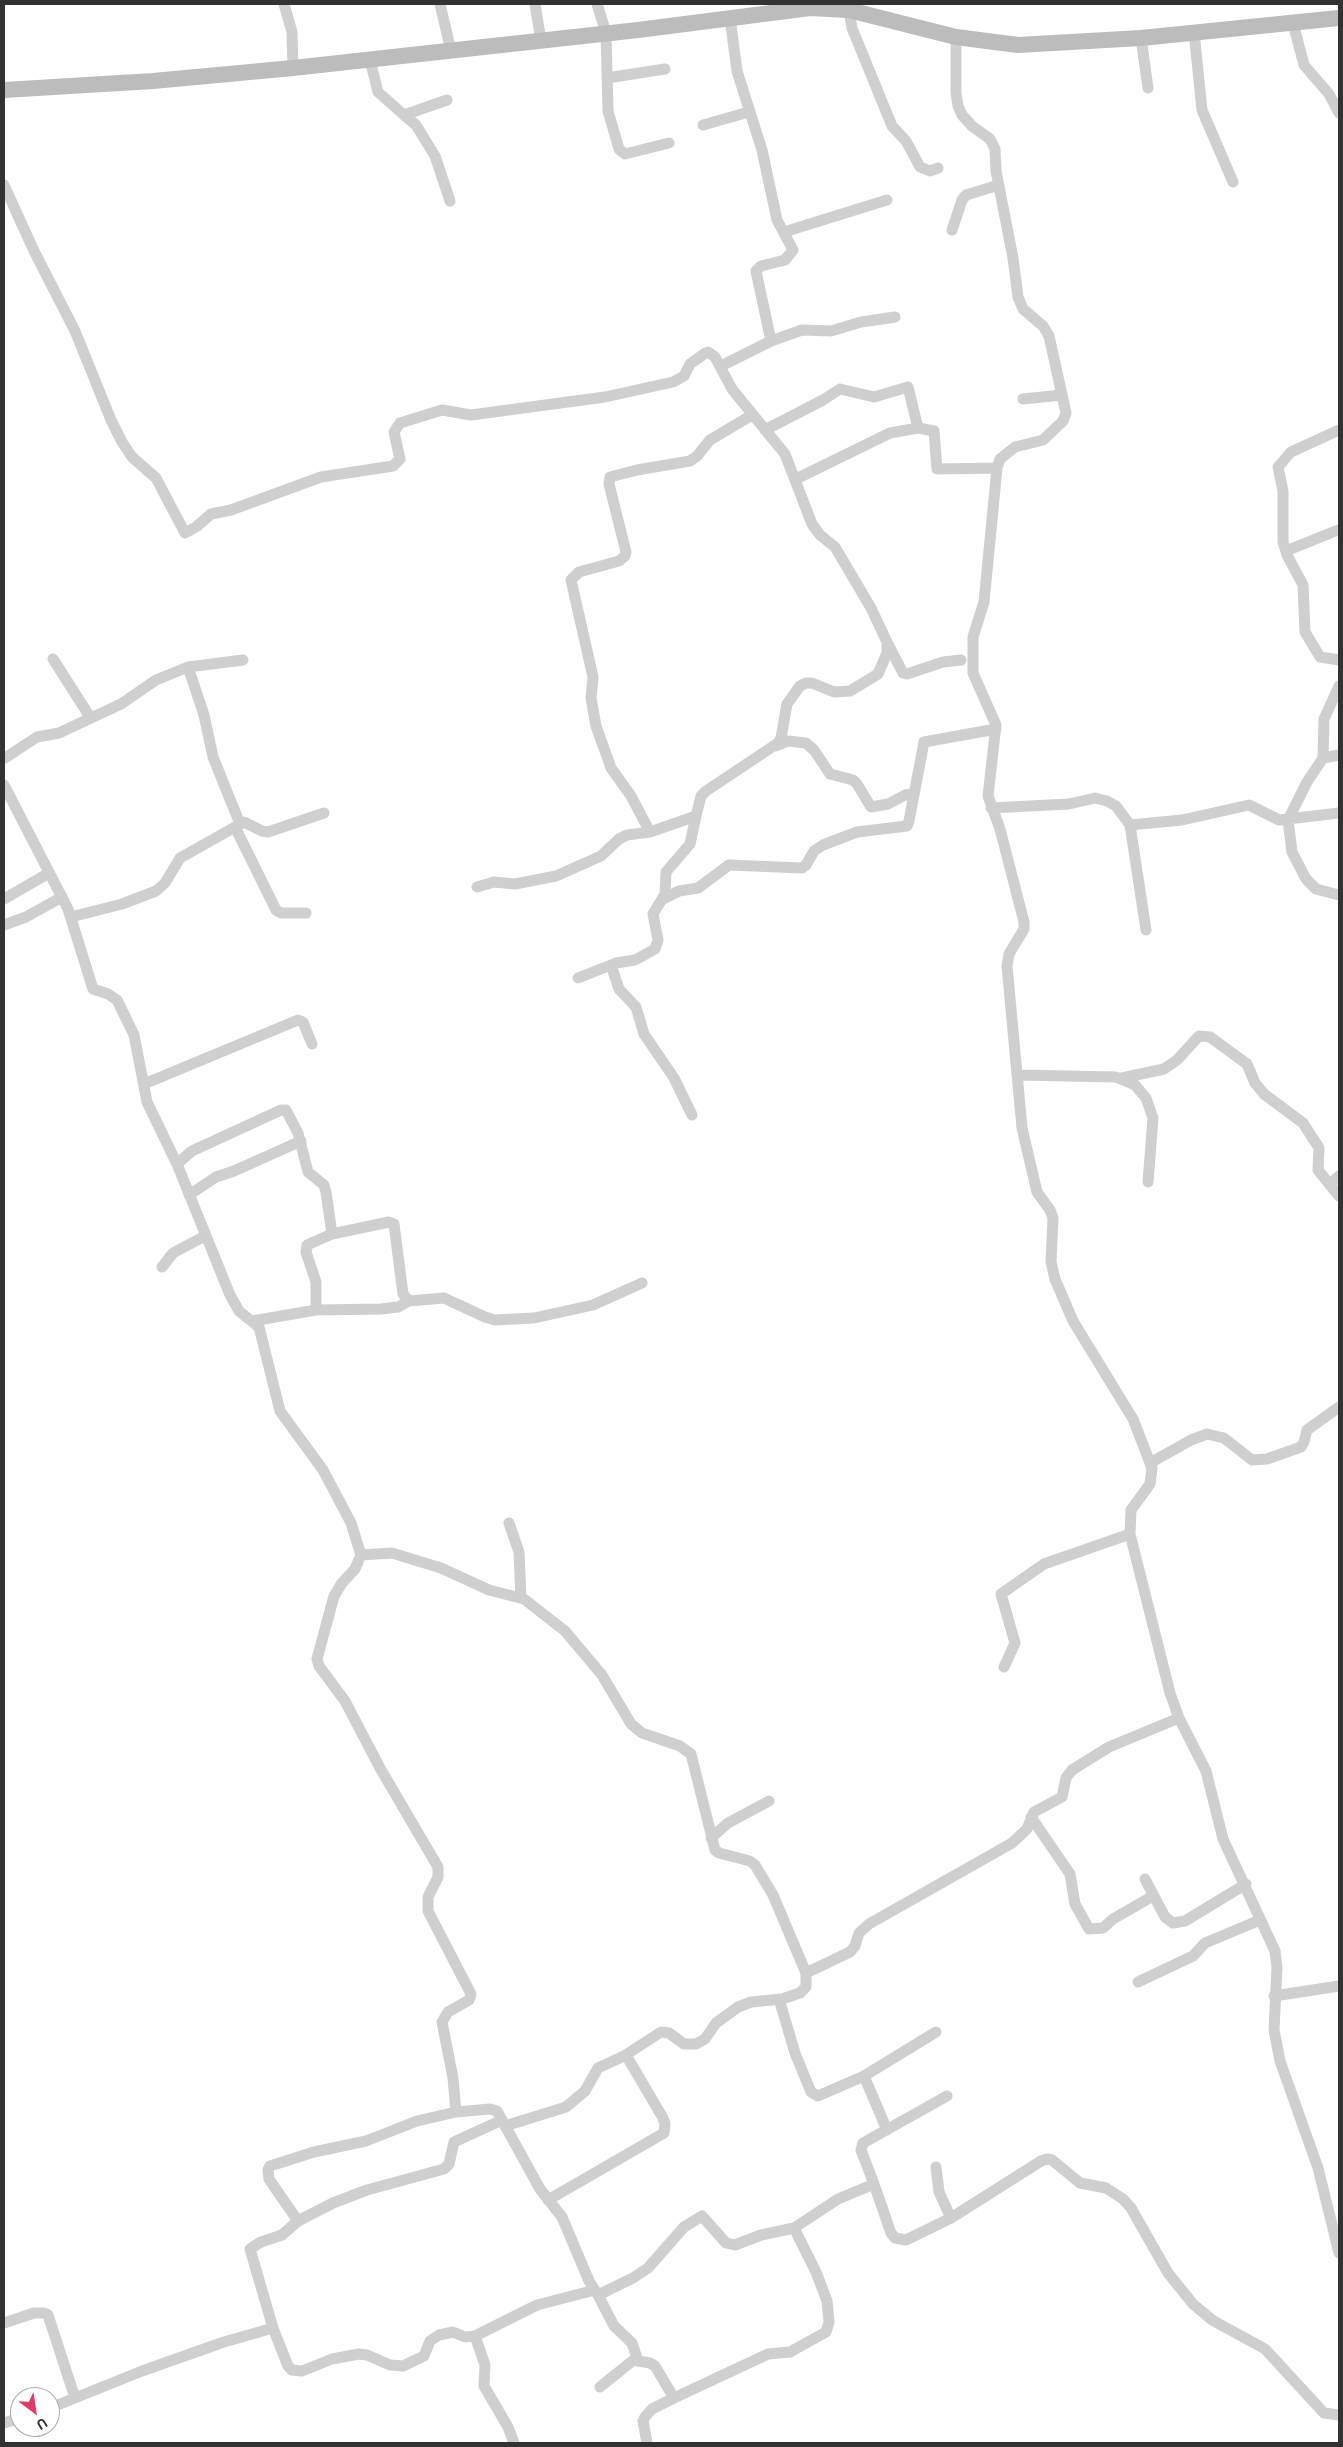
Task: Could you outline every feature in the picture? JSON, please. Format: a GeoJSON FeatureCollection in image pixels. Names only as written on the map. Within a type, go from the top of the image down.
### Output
{"type":"FeatureCollection","features":[{"type":"Feature","properties":{"kind":"street"},"geometry":{"type":"LineString","coordinates":[[284,4],[292,32],[294,68]]}},
{"type":"Feature","properties":{"kind":"street"},"geometry":{"type":"LineString","coordinates":[[440,4],[451,51]]}},
{"type":"Feature","properties":{"kind":"street"},"geometry":{"type":"LineString","coordinates":[[535,4],[542,41]]}},
{"type":"Feature","properties":{"kind":"street"},"geometry":{"type":"LineString","coordinates":[[597,4],[606,34],[610,119],[620,152],[625,154],[669,143]]}},
{"type":"Feature","properties":{"kind":"street"},"geometry":{"type":"LineString","coordinates":[[4,90],[126,83],[294,68],[606,34],[798,9],[844,8],[956,37],[1018,45],[1141,38],[1339,18]]}},
{"type":"Feature","properties":{"kind":"street"},"geometry":{"type":"LineString","coordinates":[[844,8],[892,126],[906,141],[920,167],[930,172],[938,168]]}},
{"type":"Feature","properties":{"kind":"street"},"geometry":{"type":"LineString","coordinates":[[730,18],[737,71],[762,150],[777,220],[793,250],[789,258],[761,266],[756,275],[771,341]]}},
{"type":"Feature","properties":{"kind":"street"},"geometry":{"type":"LineString","coordinates":[[1293,23],[1304,65],[1329,94],[1339,113]]}},
{"type":"Feature","properties":{"kind":"street"},"geometry":{"type":"LineString","coordinates":[[1194,32],[1202,110],[1233,182]]}},
{"type":"Feature","properties":{"kind":"street"},"geometry":{"type":"LineString","coordinates":[[956,37],[956,93],[958,106],[972,126],[994,144],[998,185],[1013,258],[1018,297],[1023,309],[1043,326],[1049,336],[1066,412],[1063,421],[1043,440],[1008,451],[1000,459],[986,590],[973,637],[974,673],[980,694],[995,721],[996,729],[988,788],[991,808],[1000,829],[1024,922],[1024,929],[1009,954],[1007,966],[1022,1128],[1031,1174],[1037,1192],[1050,1210],[1053,1218],[1051,1262],[1055,1279],[1073,1321],[1133,1418],[1150,1464],[1152,1474],[1150,1484],[1131,1510],[1130,1534],[1170,1693],[1179,1718],[1206,1771],[1223,1838],[1246,1884],[1276,1958],[1274,2030],[1280,2061],[1318,2168],[1339,2253]]}},
{"type":"Feature","properties":{"kind":"street"},"geometry":{"type":"LineString","coordinates":[[1141,38],[1148,88]]}},
{"type":"Feature","properties":{"kind":"street"},"geometry":{"type":"LineString","coordinates":[[370,60],[378,92],[416,125],[436,156],[450,201]]}},
{"type":"Feature","properties":{"kind":"street"},"geometry":{"type":"LineString","coordinates":[[607,78],[666,69]]}},
{"type":"Feature","properties":{"kind":"street"},"geometry":{"type":"LineString","coordinates":[[404,115],[447,100]]}},
{"type":"Feature","properties":{"kind":"street"},"geometry":{"type":"LineString","coordinates":[[703,125],[749,112]]}},
{"type":"Feature","properties":{"kind":"street"},"geometry":{"type":"LineString","coordinates":[[4,185],[75,331],[111,420],[122,442],[132,457],[156,478],[185,533],[196,527],[211,514],[231,510],[320,477],[393,466],[400,459],[395,428],[400,423],[442,410],[471,416],[605,398],[679,380],[690,364],[708,352],[715,357],[721,366],[732,389],[785,454],[815,530],[835,547],[870,608],[902,673],[942,662],[961,660]]}},
{"type":"Feature","properties":{"kind":"street"},"geometry":{"type":"LineString","coordinates":[[952,230],[962,200],[966,195],[998,185]]}},
{"type":"Feature","properties":{"kind":"street"},"geometry":{"type":"LineString","coordinates":[[784,232],[888,200]]}},
{"type":"Feature","properties":{"kind":"street"},"geometry":{"type":"LineString","coordinates":[[721,366],[771,341],[802,330],[831,331],[861,322],[895,317]]}},
{"type":"Feature","properties":{"kind":"street"},"geometry":{"type":"LineString","coordinates":[[765,430],[840,389],[874,397],[908,388],[918,428]]}},
{"type":"Feature","properties":{"kind":"street"},"geometry":{"type":"LineString","coordinates":[[1023,399],[1062,395]]}},
{"type":"Feature","properties":{"kind":"street"},"geometry":{"type":"LineString","coordinates":[[650,832],[631,796],[612,768],[596,726],[591,698],[593,677],[571,580],[579,572],[619,562],[625,556],[626,552],[609,484],[610,477],[690,460],[697,456],[710,440],[752,415]]}},
{"type":"Feature","properties":{"kind":"street"},"geometry":{"type":"LineString","coordinates":[[796,479],[890,433],[918,428],[934,431],[937,469],[998,468]]}},
{"type":"Feature","properties":{"kind":"street"},"geometry":{"type":"LineString","coordinates":[[1339,430],[1306,443],[1291,452],[1278,464],[1283,491],[1282,523],[1286,550],[1302,585],[1306,635],[1320,657],[1339,660]]}},
{"type":"Feature","properties":{"kind":"street"},"geometry":{"type":"LineString","coordinates":[[1286,550],[1338,530]]}},
{"type":"Feature","properties":{"kind":"street"},"geometry":{"type":"LineString","coordinates":[[773,747],[781,738],[787,704],[800,686],[812,683],[834,692],[850,692],[878,674],[885,661],[887,642]]}},
{"type":"Feature","properties":{"kind":"street"},"geometry":{"type":"LineString","coordinates":[[53,659],[90,717]]}},
{"type":"Feature","properties":{"kind":"street"},"geometry":{"type":"LineString","coordinates":[[4,755],[38,737],[59,732],[121,704],[156,680],[188,667],[243,660]]}},
{"type":"Feature","properties":{"kind":"street"},"geometry":{"type":"LineString","coordinates":[[188,667],[204,715],[213,757],[237,825],[276,910],[281,913],[306,913]]}},
{"type":"Feature","properties":{"kind":"street"},"geometry":{"type":"LineString","coordinates":[[1339,686],[1326,716],[1322,742],[1323,758],[1306,782],[1288,820],[1292,852],[1306,878],[1316,889],[1339,895]]}},
{"type":"Feature","properties":{"kind":"street"},"geometry":{"type":"LineString","coordinates":[[1326,716],[1339,713]]}},
{"type":"Feature","properties":{"kind":"street"},"geometry":{"type":"LineString","coordinates":[[663,899],[679,891],[698,888],[729,865],[802,868],[806,865],[814,851],[824,844],[857,832],[907,826],[910,821],[924,742],[996,729]]}},
{"type":"Feature","properties":{"kind":"street"},"geometry":{"type":"LineString","coordinates":[[578,978],[611,965],[635,960],[655,949],[658,940],[653,914],[663,899],[666,872],[690,844],[699,802],[706,791],[751,759],[788,741],[806,743],[814,750],[830,774],[853,780],[871,807],[888,804],[905,795],[914,794]]}},
{"type":"Feature","properties":{"kind":"street"},"geometry":{"type":"LineString","coordinates":[[1323,758],[1339,755]]}},
{"type":"Feature","properties":{"kind":"street"},"geometry":{"type":"LineString","coordinates":[[4,784],[71,917],[94,989],[108,994],[117,1000],[134,1035],[147,1102],[176,1164],[234,1303],[239,1311],[259,1327],[280,1411],[323,1470],[351,1523],[361,1555],[355,1569],[342,1583],[334,1596],[317,1659],[319,1666],[345,1701],[380,1768],[438,1866],[438,1877],[428,1898],[428,1911],[471,1994],[469,2000],[448,2012],[442,2022],[453,2078],[456,2112]]}},
{"type":"Feature","properties":{"kind":"street"},"geometry":{"type":"LineString","coordinates":[[991,808],[1069,804],[1101,798],[1116,806],[1130,825],[1139,873],[1146,930]]}},
{"type":"Feature","properties":{"kind":"street"},"geometry":{"type":"LineString","coordinates":[[1130,825],[1182,820],[1249,805],[1256,807],[1273,819],[1288,820],[1339,813]]}},
{"type":"Feature","properties":{"kind":"street"},"geometry":{"type":"LineString","coordinates":[[71,917],[122,904],[156,891],[165,883],[180,858],[244,822],[268,832],[324,812]]}},
{"type":"Feature","properties":{"kind":"street"},"geometry":{"type":"LineString","coordinates":[[477,887],[494,882],[515,884],[556,876],[601,856],[619,839],[627,835],[650,832],[696,816]]}},
{"type":"Feature","properties":{"kind":"street"},"geometry":{"type":"LineString","coordinates":[[4,899],[49,873]]}},
{"type":"Feature","properties":{"kind":"street"},"geometry":{"type":"LineString","coordinates":[[4,925],[26,917],[62,897]]}},
{"type":"Feature","properties":{"kind":"street"},"geometry":{"type":"LineString","coordinates":[[611,965],[619,989],[636,1008],[644,1034],[674,1078],[692,1115]]}},
{"type":"Feature","properties":{"kind":"street"},"geometry":{"type":"LineString","coordinates":[[144,1084],[298,1020],[303,1022],[312,1044]]}},
{"type":"Feature","properties":{"kind":"street"},"geometry":{"type":"LineString","coordinates":[[1018,1075],[1122,1078],[1164,1069],[1177,1060],[1199,1036],[1210,1037],[1247,1064],[1255,1083],[1264,1094],[1303,1123],[1319,1148],[1318,1170],[1339,1196]]}},
{"type":"Feature","properties":{"kind":"street"},"geometry":{"type":"LineString","coordinates":[[1122,1078],[1141,1091],[1151,1110],[1153,1118],[1148,1182]]}},
{"type":"Feature","properties":{"kind":"street"},"geometry":{"type":"LineString","coordinates":[[176,1164],[192,1152],[285,1109],[289,1113],[301,1141],[308,1172],[324,1185],[332,1234]]}},
{"type":"Feature","properties":{"kind":"street"},"geometry":{"type":"LineString","coordinates":[[189,1195],[216,1177],[301,1141]]}},
{"type":"Feature","properties":{"kind":"street"},"geometry":{"type":"LineString","coordinates":[[1330,1184],[1339,1176]]}},
{"type":"Feature","properties":{"kind":"street"},"geometry":{"type":"LineString","coordinates":[[316,1310],[316,1282],[306,1248],[310,1243],[332,1234],[392,1222],[396,1254],[401,1266],[403,1294],[409,1301]]}},
{"type":"Feature","properties":{"kind":"street"},"geometry":{"type":"LineString","coordinates":[[162,1267],[173,1253],[205,1236]]}},
{"type":"Feature","properties":{"kind":"street"},"geometry":{"type":"LineString","coordinates":[[252,1321],[316,1310],[381,1309],[398,1306],[409,1301],[444,1298],[476,1314],[490,1318],[534,1318],[593,1305],[642,1283]]}},
{"type":"Feature","properties":{"kind":"street"},"geometry":{"type":"LineString","coordinates":[[1150,1464],[1191,1440],[1207,1434],[1224,1438],[1252,1460],[1267,1459],[1300,1447],[1304,1442],[1307,1430],[1339,1407]]}},
{"type":"Feature","properties":{"kind":"street"},"geometry":{"type":"LineString","coordinates":[[509,1523],[519,1552],[521,1598]]}},
{"type":"Feature","properties":{"kind":"street"},"geometry":{"type":"LineString","coordinates":[[1004,1666],[1014,1643],[1001,1594],[1044,1564],[1130,1534]]}},
{"type":"Feature","properties":{"kind":"street"},"geometry":{"type":"LineString","coordinates":[[361,1555],[392,1553],[442,1568],[489,1590],[521,1598],[534,1604],[565,1631],[588,1656],[602,1675],[631,1724],[642,1733],[680,1746],[691,1754],[715,1850],[719,1853],[750,1861],[755,1865],[773,1895],[806,1973],[805,1989],[797,1994],[779,1999],[751,2002],[738,2007],[716,2023],[705,2039],[696,2044],[684,2044],[665,2032],[656,2035],[626,2055],[598,2068],[585,2090],[566,2107],[503,2123],[454,2142],[449,2164],[444,2169],[360,2192],[333,2203],[298,2222],[282,2235],[261,2242],[250,2249],[273,2328],[288,2366],[297,2371],[345,2356],[359,2354],[373,2357],[390,2365],[403,2366],[424,2356],[430,2341],[439,2335],[452,2332],[465,2337],[475,2336],[537,2305],[597,2293],[633,2278],[648,2268],[679,2232],[698,2217],[706,2218],[726,2243],[730,2245],[794,2228],[838,2199],[874,2184]]}},
{"type":"Feature","properties":{"kind":"street"},"geometry":{"type":"LineString","coordinates":[[806,1973],[850,1952],[855,1946],[859,1933],[869,1924],[1012,1843],[1027,1829],[1031,1817],[1038,1808],[1062,1797],[1066,1778],[1072,1770],[1109,1747],[1179,1718]]}},
{"type":"Feature","properties":{"kind":"street"},"geometry":{"type":"LineString","coordinates":[[711,1838],[728,1823],[769,1801]]}},
{"type":"Feature","properties":{"kind":"street"},"geometry":{"type":"LineString","coordinates":[[1031,1817],[1070,1874],[1075,1904],[1090,1930],[1102,1928],[1113,1918],[1153,1896]]}},
{"type":"Feature","properties":{"kind":"street"},"geometry":{"type":"LineString","coordinates":[[1145,1879],[1169,1921],[1179,1923],[1246,1884]]}},
{"type":"Feature","properties":{"kind":"street"},"geometry":{"type":"LineString","coordinates":[[1138,1982],[1193,1956],[1205,1944],[1260,1920]]}},
{"type":"Feature","properties":{"kind":"street"},"geometry":{"type":"LineString","coordinates":[[1274,1996],[1339,1986]]}},
{"type":"Feature","properties":{"kind":"street"},"geometry":{"type":"LineString","coordinates":[[779,1999],[795,2053],[814,2095],[823,2096],[864,2076],[936,2032]]}},
{"type":"Feature","properties":{"kind":"street"},"geometry":{"type":"LineString","coordinates":[[548,2200],[664,2133],[666,2129],[663,2118],[626,2055]]}},
{"type":"Feature","properties":{"kind":"street"},"geometry":{"type":"LineString","coordinates":[[864,2076],[887,2130]]}},
{"type":"Feature","properties":{"kind":"street"},"geometry":{"type":"LineString","coordinates":[[947,2096],[862,2146],[861,2150],[887,2226],[895,2238],[906,2240],[914,2238],[951,2218],[1040,2160],[1052,2160],[1080,2183],[1106,2188],[1123,2199],[1131,2208],[1168,2273],[1192,2304],[1212,2320],[1265,2348],[1299,2382],[1324,2413],[1339,2415]]}},
{"type":"Feature","properties":{"kind":"street"},"geometry":{"type":"LineString","coordinates":[[298,2222],[269,2179],[268,2170],[270,2166],[314,2152],[366,2141],[417,2121],[456,2112],[490,2108],[497,2111],[548,2200],[562,2217],[614,2326],[632,2343],[636,2358],[640,2363],[650,2363],[655,2366],[674,2398]]}},
{"type":"Feature","properties":{"kind":"street"},"geometry":{"type":"LineString","coordinates":[[936,2167],[939,2192],[951,2218]]}},
{"type":"Feature","properties":{"kind":"street"},"geometry":{"type":"LineString","coordinates":[[647,2443],[643,2421],[644,2417],[652,2409],[768,2354],[790,2352],[826,2332],[830,2322],[827,2301],[816,2272],[794,2228]]}},
{"type":"Feature","properties":{"kind":"street"},"geometry":{"type":"LineString","coordinates":[[4,2323],[34,2313],[44,2313],[48,2316],[75,2398]]}},
{"type":"Feature","properties":{"kind":"street"},"geometry":{"type":"LineString","coordinates":[[60,2404],[151,2368],[273,2328]]}},
{"type":"Feature","properties":{"kind":"street"},"geometry":{"type":"LineString","coordinates":[[475,2336],[485,2365],[484,2386],[508,2427],[514,2443]]}},
{"type":"Feature","properties":{"kind":"street"},"geometry":{"type":"LineString","coordinates":[[600,2387],[636,2358]]}}]}
